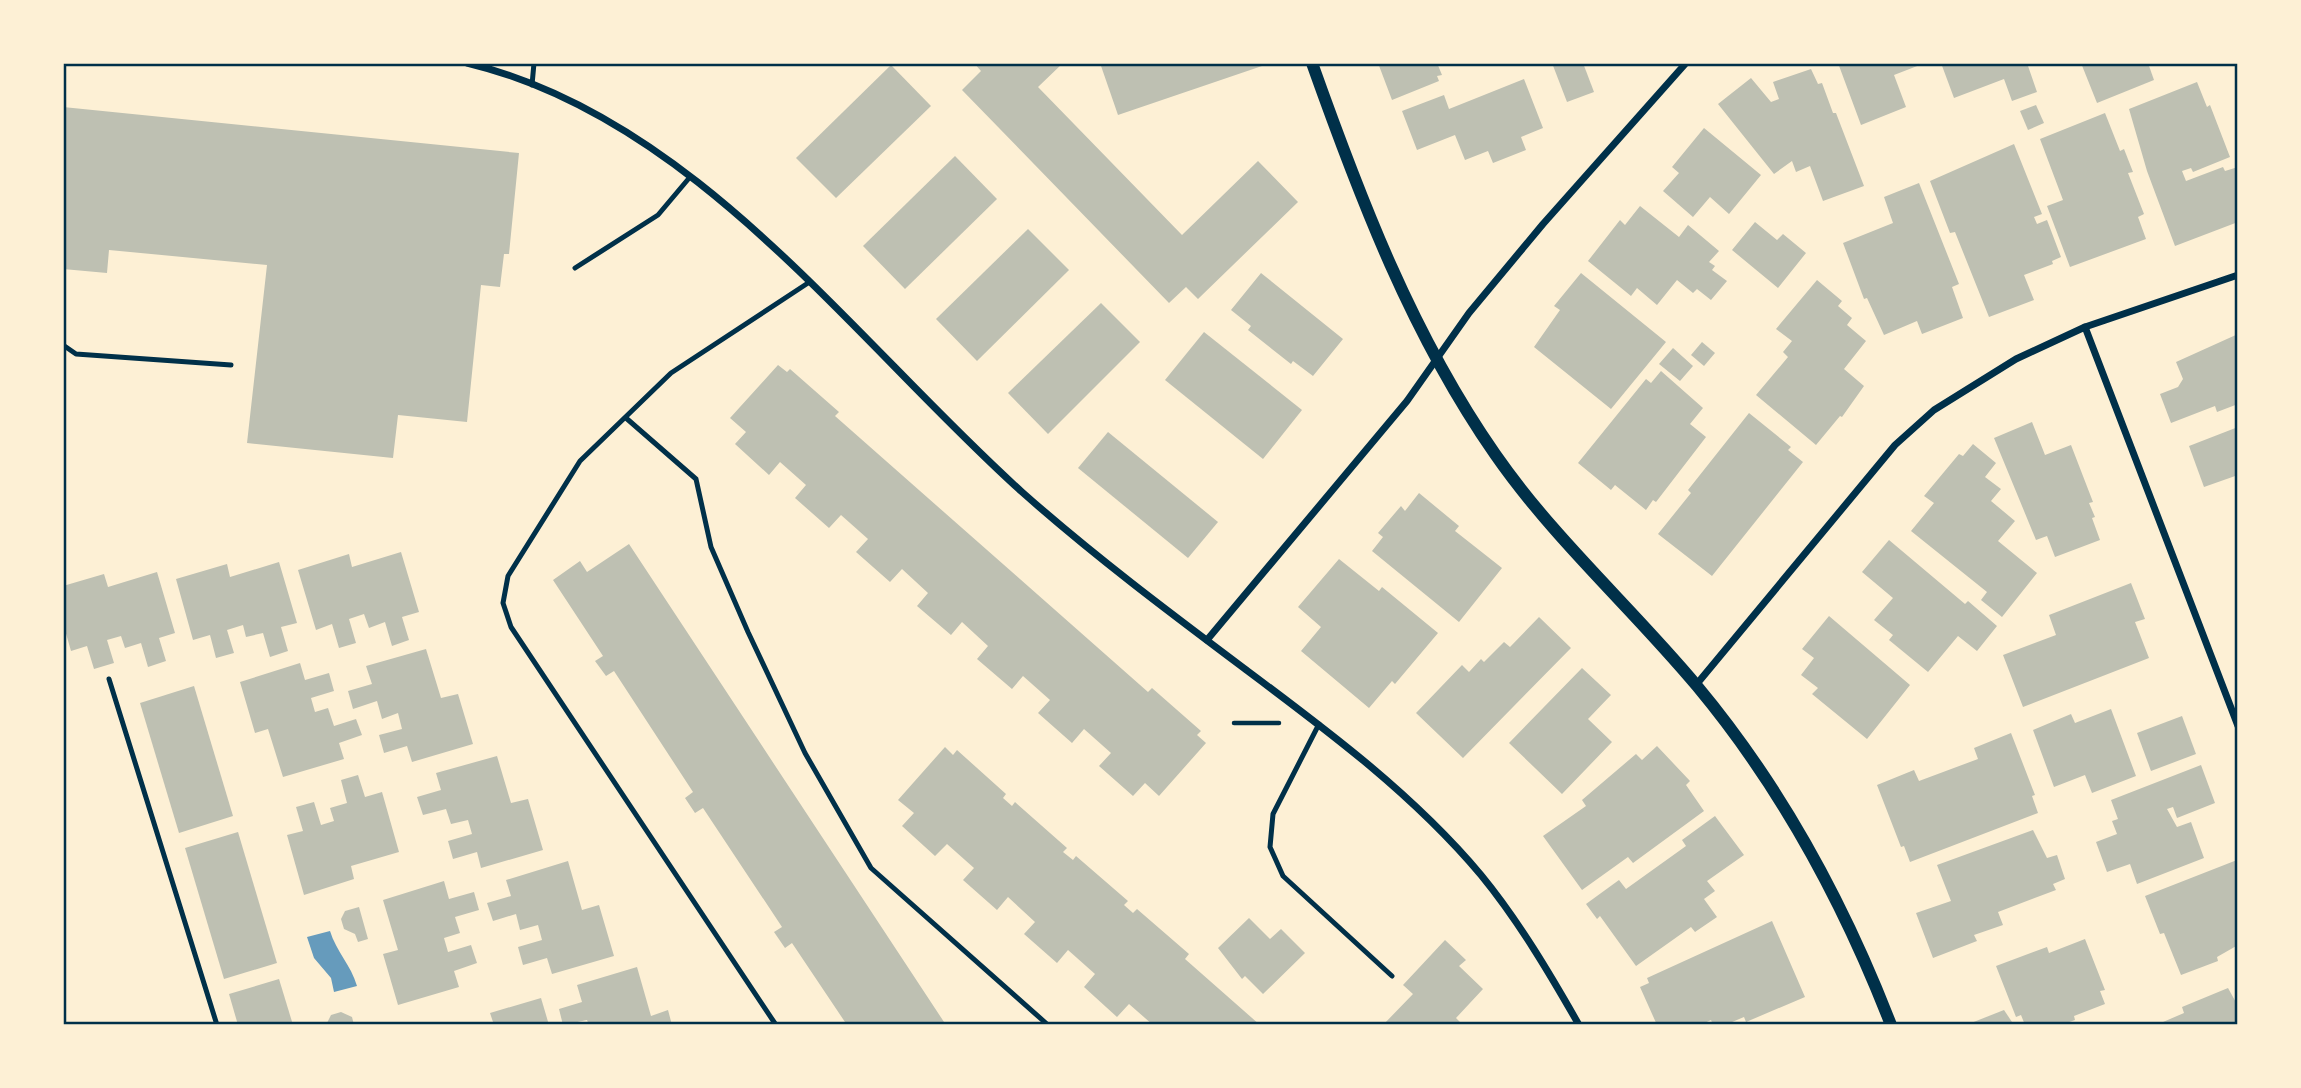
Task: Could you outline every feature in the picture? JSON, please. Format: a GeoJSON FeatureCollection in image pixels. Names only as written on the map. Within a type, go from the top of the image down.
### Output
{"type":"FeatureCollection","features":[{"type":"Feature","properties":{"kind":"street"},"geometry":{"type":"LineString","coordinates":[[467,63],[532,85],[601,117],[690,177],[808,283],[1020,490],[1088,549],[1318,724],[1382,777],[1481,875],[1579,1025]]}},
{"type":"Feature","properties":{"kind":"street"},"geometry":{"type":"LineString","coordinates":[[1312,63],[1362,203],[1437,359],[1494,453],[1519,487],[1569,548],[1696,685],[1763,771],[1808,844],[1847,919],[1891,1025]]}},
{"type":"Feature","properties":{"kind":"street"},"geometry":{"type":"LineString","coordinates":[[1207,640],[1407,401],[1469,313],[1543,224],[1686,63]]}},
{"type":"Feature","properties":{"kind":"street"},"geometry":{"type":"LineString","coordinates":[[1696,685],[1912,428],[1959,392],[2016,359],[2085,327],[2238,275]]}},
{"type":"Feature","properties":{"kind":"street"},"geometry":{"type":"LineString","coordinates":[[2085,327],[2238,726]]}},
{"type":"Feature","properties":{"kind":"lane"},"geometry":{"type":"LineString","coordinates":[[532,85],[534,63]]}},
{"type":"Feature","properties":{"kind":"lane"},"geometry":{"type":"LineString","coordinates":[[575,268],[658,215],[690,177]]}},
{"type":"Feature","properties":{"kind":"lane"},"geometry":{"type":"LineString","coordinates":[[776,1025],[511,627],[502,603],[508,576],[580,461],[671,373],[808,283]]}},
{"type":"Feature","properties":{"kind":"lane"},"geometry":{"type":"LineString","coordinates":[[63,345],[76,354],[231,365]]}},
{"type":"Feature","properties":{"kind":"lane"},"geometry":{"type":"LineString","coordinates":[[626,418],[696,479],[711,547],[748,632],[806,753],[871,868],[1048,1025]]}},
{"type":"Feature","properties":{"kind":"lane"},"geometry":{"type":"LineString","coordinates":[[109,679],[217,1025]]}},
{"type":"Feature","properties":{"kind":"lane"},"geometry":{"type":"LineString","coordinates":[[1318,724],[1273,814],[1270,847],[1283,876],[1392,976]]}},
{"type":"Feature","properties":{"kind":"water"},"geometry":{"type":"Polygon","coordinates":[[[330,931],[357,986],[334,992],[331,978],[314,958],[307,937],[330,931]]]}},
{"type":"Feature","properties":{"kind":"building"},"geometry":{"type":"Polygon","coordinates":[[[974,63],[1063,63],[1038,87],[1182,235],[1258,161],[1298,202],[1198,299],[1186,287],[1169,303],[962,90],[981,71],[974,63]]]}},
{"type":"Feature","properties":{"kind":"building"},"geometry":{"type":"Polygon","coordinates":[[[1100,63],[1261,63],[1262,66],[1118,115],[1100,63]]]}},
{"type":"Feature","properties":{"kind":"building"},"geometry":{"type":"Polygon","coordinates":[[[1378,63],[1437,63],[1442,75],[1437,76],[1439,81],[1392,100],[1378,63]]]}},
{"type":"Feature","properties":{"kind":"building"},"geometry":{"type":"Polygon","coordinates":[[[1552,63],[1583,63],[1594,92],[1567,102],[1552,63]]]}},
{"type":"Feature","properties":{"kind":"building"},"geometry":{"type":"Polygon","coordinates":[[[1838,63],[1925,63],[1894,75],[1906,107],[1861,125],[1838,63]]]}},
{"type":"Feature","properties":{"kind":"building"},"geometry":{"type":"Polygon","coordinates":[[[1941,63],[2036,63],[2028,66],[2037,92],[2012,101],[2004,79],[1954,98],[1941,63]]]}},
{"type":"Feature","properties":{"kind":"building"},"geometry":{"type":"Polygon","coordinates":[[[2081,63],[2148,63],[2154,80],[2097,103],[2081,63]]]}},
{"type":"Feature","properties":{"kind":"building"},"geometry":{"type":"Polygon","coordinates":[[[891,65],[931,106],[836,198],[796,158],[891,65]]]}},
{"type":"Feature","properties":{"kind":"building"},"geometry":{"type":"Polygon","coordinates":[[[1811,69],[1818,84],[1822,83],[1833,113],[1836,113],[1864,186],[1823,201],[1810,166],[1796,172],[1792,161],[1774,174],[1718,104],[1751,78],[1771,102],[1779,99],[1773,82],[1811,69]]]}},
{"type":"Feature","properties":{"kind":"building"},"geometry":{"type":"Polygon","coordinates":[[[1524,79],[1543,128],[1521,137],[1526,150],[1493,163],[1488,151],[1465,160],[1455,135],[1417,150],[1402,111],[1444,95],[1449,109],[1524,79]]]}},
{"type":"Feature","properties":{"kind":"building"},"geometry":{"type":"Polygon","coordinates":[[[2197,82],[2207,107],[2210,105],[2230,157],[2193,172],[2191,168],[2182,171],[2186,181],[2223,167],[2225,171],[2238,167],[2238,222],[2175,246],[2147,171],[2129,109],[2197,82]]]}},
{"type":"Feature","properties":{"kind":"building"},"geometry":{"type":"Polygon","coordinates":[[[2036,105],[2044,123],[2028,130],[2020,111],[2036,105]]]}},
{"type":"Feature","properties":{"kind":"building"},"geometry":{"type":"Polygon","coordinates":[[[63,107],[519,153],[509,254],[504,254],[500,287],[481,285],[467,422],[398,415],[393,458],[247,443],[267,265],[109,250],[107,273],[63,269],[63,107]]]}},
{"type":"Feature","properties":{"kind":"building"},"geometry":{"type":"Polygon","coordinates":[[[2105,113],[2120,151],[2124,149],[2133,172],[2128,173],[2144,214],[2138,217],[2146,239],[2070,267],[2047,206],[2063,200],[2040,139],[2105,113]]]}},
{"type":"Feature","properties":{"kind":"building"},"geometry":{"type":"Polygon","coordinates":[[[1704,128],[1761,175],[1729,214],[1710,197],[1693,217],[1663,191],[1679,173],[1672,167],[1704,128]]]}},
{"type":"Feature","properties":{"kind":"building"},"geometry":{"type":"Polygon","coordinates":[[[2014,144],[2042,214],[2034,217],[2037,224],[2047,220],[2061,257],[2052,261],[2053,264],[2024,275],[2034,300],[1989,317],[1955,232],[1950,233],[1930,181],[2014,144]]]}},
{"type":"Feature","properties":{"kind":"building"},"geometry":{"type":"Polygon","coordinates":[[[955,156],[997,199],[905,289],[863,246],[955,156]]]}},
{"type":"Feature","properties":{"kind":"building"},"geometry":{"type":"Polygon","coordinates":[[[1919,183],[1959,284],[1952,287],[1963,318],[1922,334],[1917,321],[1884,335],[1867,298],[1864,299],[1843,243],[1893,223],[1884,197],[1919,183]]]}},
{"type":"Feature","properties":{"kind":"building"},"geometry":{"type":"Polygon","coordinates":[[[1640,206],[1679,237],[1688,225],[1719,251],[1709,262],[1715,266],[1712,270],[1727,281],[1711,300],[1697,289],[1693,293],[1677,280],[1657,305],[1637,288],[1631,296],[1588,261],[1620,220],[1625,225],[1640,206]]]}},
{"type":"Feature","properties":{"kind":"building"},"geometry":{"type":"Polygon","coordinates":[[[1755,222],[1777,240],[1783,234],[1806,253],[1778,288],[1732,250],[1755,222]]]}},
{"type":"Feature","properties":{"kind":"building"},"geometry":{"type":"Polygon","coordinates":[[[1028,229],[1069,270],[977,361],[936,319],[1028,229]]]}},
{"type":"Feature","properties":{"kind":"building"},"geometry":{"type":"Polygon","coordinates":[[[1261,273],[1343,339],[1313,376],[1293,361],[1291,364],[1248,330],[1251,326],[1231,310],[1261,273]]]}},
{"type":"Feature","properties":{"kind":"building"},"geometry":{"type":"Polygon","coordinates":[[[1581,273],[1666,342],[1611,409],[1534,347],[1560,310],[1554,306],[1581,273]]]}},
{"type":"Feature","properties":{"kind":"building"},"geometry":{"type":"Polygon","coordinates":[[[1817,280],[1842,301],[1838,306],[1852,318],[1847,325],[1866,341],[1844,369],[1864,386],[1842,417],[1840,416],[1816,445],[1756,395],[1788,357],[1783,352],[1792,341],[1776,329],[1817,280]]]}},
{"type":"Feature","properties":{"kind":"building"},"geometry":{"type":"Polygon","coordinates":[[[1101,303],[1140,342],[1048,434],[1008,393],[1101,303]]]}},
{"type":"Feature","properties":{"kind":"building"},"geometry":{"type":"Polygon","coordinates":[[[1204,332],[1302,410],[1263,459],[1165,380],[1204,332]]]}},
{"type":"Feature","properties":{"kind":"building"},"geometry":{"type":"Polygon","coordinates":[[[2238,334],[2238,404],[2217,412],[2215,406],[2171,423],[2160,394],[2178,387],[2183,379],[2176,362],[2238,334]]]}},
{"type":"Feature","properties":{"kind":"building"},"geometry":{"type":"Polygon","coordinates":[[[1702,342],[1715,353],[1704,366],[1691,355],[1702,342]]]}},
{"type":"Feature","properties":{"kind":"building"},"geometry":{"type":"Polygon","coordinates":[[[1673,348],[1693,366],[1680,381],[1659,364],[1673,348]]]}},
{"type":"Feature","properties":{"kind":"building"},"geometry":{"type":"Polygon","coordinates":[[[778,365],[787,372],[790,369],[839,412],[835,416],[1148,692],[1152,688],[1201,731],[1197,735],[1206,743],[1159,796],[1145,783],[1133,796],[1099,766],[1111,753],[1084,729],[1072,743],[1038,713],[1050,700],[1023,676],[1012,689],[977,659],[988,646],[962,622],[951,635],[917,606],[928,593],[902,569],[890,582],[856,552],[868,539],[841,515],[829,528],[795,498],[806,485],[780,462],[769,475],[735,444],[746,432],[730,418],[778,365]]]}},
{"type":"Feature","properties":{"kind":"building"},"geometry":{"type":"Polygon","coordinates":[[[1661,371],[1703,408],[1690,424],[1706,437],[1656,502],[1653,500],[1646,510],[1615,485],[1611,490],[1578,463],[1646,379],[1651,383],[1661,371]]]}},
{"type":"Feature","properties":{"kind":"building"},"geometry":{"type":"Polygon","coordinates":[[[1749,413],[1791,447],[1788,450],[1803,462],[1712,576],[1658,534],[1691,493],[1688,490],[1749,413]]]}},
{"type":"Feature","properties":{"kind":"building"},"geometry":{"type":"Polygon","coordinates":[[[2032,422],[2045,455],[2071,445],[2093,502],[2089,503],[2100,540],[2055,557],[2047,536],[2036,540],[1994,438],[2032,422]]]}},
{"type":"Feature","properties":{"kind":"building"},"geometry":{"type":"Polygon","coordinates":[[[2238,427],[2238,475],[2204,487],[2189,446],[2238,427]]]}},
{"type":"Feature","properties":{"kind":"building"},"geometry":{"type":"Polygon","coordinates":[[[1108,432],[1218,522],[1188,558],[1078,468],[1108,432]]]}},
{"type":"Feature","properties":{"kind":"building"},"geometry":{"type":"Polygon","coordinates":[[[1973,444],[1996,463],[1985,477],[2001,489],[1991,501],[2015,521],[1998,541],[2037,573],[2002,617],[1981,600],[1987,592],[1911,531],[1934,503],[1924,496],[1959,454],[1963,456],[1973,444]]]}},
{"type":"Feature","properties":{"kind":"building"},"geometry":{"type":"Polygon","coordinates":[[[1419,493],[1459,526],[1455,531],[1502,568],[1459,622],[1372,551],[1383,537],[1378,533],[1401,506],[1405,511],[1419,493]]]}},
{"type":"Feature","properties":{"kind":"building"},"geometry":{"type":"Polygon","coordinates":[[[1889,540],[1965,604],[1968,601],[1997,626],[1977,651],[1958,636],[1928,672],[1889,640],[1893,635],[1874,620],[1893,598],[1862,572],[1889,540]]]}},
{"type":"Feature","properties":{"kind":"building"},"geometry":{"type":"Polygon","coordinates":[[[629,544],[946,1025],[847,1025],[792,943],[785,948],[774,932],[782,927],[703,808],[695,813],[685,798],[693,792],[614,671],[606,676],[595,661],[603,656],[553,580],[580,561],[587,572],[629,544]]]}},
{"type":"Feature","properties":{"kind":"building"},"geometry":{"type":"Polygon","coordinates":[[[401,552],[419,612],[402,617],[409,640],[392,646],[385,622],[369,628],[364,614],[349,619],[356,643],[339,648],[332,624],[316,630],[298,570],[349,554],[352,567],[401,552]]]}},
{"type":"Feature","properties":{"kind":"building"},"geometry":{"type":"Polygon","coordinates":[[[1339,559],[1379,591],[1382,587],[1438,633],[1395,684],[1392,681],[1369,708],[1301,651],[1321,627],[1298,607],[1339,559]]]}},
{"type":"Feature","properties":{"kind":"building"},"geometry":{"type":"Polygon","coordinates":[[[279,562],[297,623],[281,627],[288,651],[270,657],[263,633],[246,637],[243,625],[227,630],[234,653],[216,658],[210,635],[193,640],[176,579],[227,564],[230,577],[279,562]]]}},
{"type":"Feature","properties":{"kind":"building"},"geometry":{"type":"Polygon","coordinates":[[[157,572],[175,633],[159,638],[166,661],[148,667],[141,643],[125,648],[121,636],[107,640],[114,663],[94,669],[87,646],[71,651],[63,623],[63,586],[104,574],[108,587],[157,572]]]}},
{"type":"Feature","properties":{"kind":"building"},"geometry":{"type":"Polygon","coordinates":[[[2131,583],[2145,619],[2135,622],[2149,658],[2023,707],[2003,655],[2056,635],[2049,615],[2131,583]]]}},
{"type":"Feature","properties":{"kind":"building"},"geometry":{"type":"Polygon","coordinates":[[[1829,616],[1910,685],[1867,739],[1812,694],[1818,688],[1801,675],[1814,658],[1802,649],[1829,616]]]}},
{"type":"Feature","properties":{"kind":"building"},"geometry":{"type":"Polygon","coordinates":[[[1539,617],[1571,648],[1463,758],[1416,713],[1462,665],[1469,672],[1481,659],[1484,662],[1504,642],[1510,647],[1539,617]]]}},
{"type":"Feature","properties":{"kind":"building"},"geometry":{"type":"Polygon","coordinates":[[[426,649],[441,698],[458,694],[473,744],[412,762],[407,746],[384,753],[379,735],[402,729],[398,713],[382,719],[377,701],[353,709],[348,691],[372,684],[366,666],[426,649]]]}},
{"type":"Feature","properties":{"kind":"building"},"geometry":{"type":"Polygon","coordinates":[[[300,663],[305,680],[329,673],[334,691],[311,698],[315,712],[328,708],[334,726],[356,719],[362,735],[339,743],[344,759],[283,777],[268,729],[255,733],[240,682],[300,663]]]}},
{"type":"Feature","properties":{"kind":"building"},"geometry":{"type":"Polygon","coordinates":[[[1582,668],[1611,695],[1588,719],[1612,742],[1562,794],[1509,743],[1582,668]]]}},
{"type":"Feature","properties":{"kind":"building"},"geometry":{"type":"Polygon","coordinates":[[[194,686],[233,816],[179,833],[140,703],[194,686]]]}},
{"type":"Feature","properties":{"kind":"building"},"geometry":{"type":"Polygon","coordinates":[[[2111,709],[2136,776],[2092,793],[2085,775],[2054,787],[2033,730],[2071,714],[2075,723],[2111,709]]]}},
{"type":"Feature","properties":{"kind":"building"},"geometry":{"type":"Polygon","coordinates":[[[2182,716],[2196,754],[2151,771],[2137,733],[2182,716]]]}},
{"type":"Feature","properties":{"kind":"building"},"geometry":{"type":"Polygon","coordinates":[[[2011,733],[2035,795],[2032,796],[2038,813],[1910,862],[1904,846],[1901,847],[1877,785],[1914,770],[1919,781],[1978,759],[1974,748],[2011,733]]]}},
{"type":"Feature","properties":{"kind":"building"},"geometry":{"type":"Polygon","coordinates":[[[1657,746],[1690,781],[1686,785],[1704,811],[1633,863],[1628,857],[1582,890],[1543,836],[1586,806],[1582,800],[1636,754],[1642,760],[1657,746]]]}},
{"type":"Feature","properties":{"kind":"building"},"geometry":{"type":"Polygon","coordinates":[[[945,747],[953,755],[957,750],[1006,794],[1003,798],[1012,806],[1015,802],[1067,848],[1063,852],[1073,860],[1076,856],[1128,901],[1124,905],[1133,913],[1137,909],[1189,954],[1185,959],[1260,1025],[1153,1025],[1129,1004],[1117,1017],[1084,987],[1095,974],[1068,950],[1057,963],[1024,934],[1035,922],[1008,897],[997,910],[963,880],[974,868],[947,844],[935,856],[902,826],[914,813],[898,800],[945,747]]]}},
{"type":"Feature","properties":{"kind":"building"},"geometry":{"type":"Polygon","coordinates":[[[497,756],[511,803],[528,799],[543,850],[481,868],[477,852],[453,859],[448,841],[472,834],[468,820],[451,824],[446,809],[423,815],[417,797],[441,790],[436,773],[497,756]]]}},
{"type":"Feature","properties":{"kind":"building"},"geometry":{"type":"Polygon","coordinates":[[[2201,765],[2215,803],[2177,818],[2173,807],[2167,809],[2177,827],[2191,822],[2204,858],[2137,884],[2130,864],[2107,872],[2096,842],[2117,834],[2112,821],[2118,819],[2111,800],[2201,765]]]}},
{"type":"Feature","properties":{"kind":"building"},"geometry":{"type":"Polygon","coordinates":[[[358,775],[365,797],[382,792],[399,852],[351,866],[354,879],[304,895],[287,835],[303,831],[296,807],[314,802],[321,825],[334,821],[330,808],[347,803],[341,780],[358,775]]]}},
{"type":"Feature","properties":{"kind":"building"},"geometry":{"type":"Polygon","coordinates":[[[1715,816],[1744,855],[1707,881],[1715,891],[1704,899],[1717,917],[1695,932],[1691,927],[1636,966],[1600,916],[1597,919],[1586,904],[1619,880],[1626,889],[1686,846],[1682,840],[1715,816]]]}},
{"type":"Feature","properties":{"kind":"building"},"geometry":{"type":"Polygon","coordinates":[[[2033,830],[2047,858],[2057,855],[2065,879],[2053,884],[2056,890],[1998,912],[2003,925],[1974,935],[1977,941],[1933,958],[1916,913],[1951,901],[1937,865],[2033,830]]]}},
{"type":"Feature","properties":{"kind":"building"},"geometry":{"type":"Polygon","coordinates":[[[238,832],[277,963],[224,979],[185,848],[238,832]]]}},
{"type":"Feature","properties":{"kind":"building"},"geometry":{"type":"Polygon","coordinates":[[[2237,860],[2238,945],[2217,957],[2218,961],[2181,975],[2164,933],[2160,934],[2145,896],[2237,860]]]}},
{"type":"Feature","properties":{"kind":"building"},"geometry":{"type":"Polygon","coordinates":[[[568,861],[582,910],[599,905],[614,956],[552,974],[547,958],[523,965],[518,947],[542,940],[538,925],[520,930],[516,914],[493,921],[487,903],[511,896],[506,880],[568,861]]]}},
{"type":"Feature","properties":{"kind":"building"},"geometry":{"type":"Polygon","coordinates":[[[444,881],[449,899],[474,892],[479,910],[455,917],[460,933],[444,938],[448,952],[471,945],[477,963],[454,971],[459,987],[398,1005],[383,954],[398,950],[383,900],[444,881]]]}},
{"type":"Feature","properties":{"kind":"building"},"geometry":{"type":"Polygon","coordinates":[[[359,907],[368,939],[358,942],[355,934],[344,929],[341,919],[345,911],[359,907]]]}},
{"type":"Feature","properties":{"kind":"building"},"geometry":{"type":"Polygon","coordinates":[[[1249,918],[1270,939],[1281,929],[1305,953],[1263,994],[1245,976],[1242,979],[1218,948],[1249,918]]]}},
{"type":"Feature","properties":{"kind":"building"},"geometry":{"type":"Polygon","coordinates":[[[1772,921],[1805,997],[1746,1022],[1744,1017],[1725,1025],[1713,1025],[1711,1020],[1700,1025],[1657,1025],[1640,987],[1649,983],[1647,978],[1772,921]]]}},
{"type":"Feature","properties":{"kind":"building"},"geometry":{"type":"Polygon","coordinates":[[[2085,939],[2105,990],[2100,991],[2105,1004],[2074,1016],[2075,1020],[2061,1025],[2025,1025],[2021,1015],[2016,1017],[1996,966],[2047,947],[2049,953],[2085,939]]]}},
{"type":"Feature","properties":{"kind":"building"},"geometry":{"type":"Polygon","coordinates":[[[1445,940],[1466,960],[1459,966],[1483,989],[1456,1018],[1463,1025],[1383,1025],[1413,994],[1403,985],[1445,940]]]}},
{"type":"Feature","properties":{"kind":"building"},"geometry":{"type":"Polygon","coordinates":[[[637,967],[651,1016],[668,1010],[672,1025],[589,1025],[587,1020],[563,1025],[559,1009],[582,1002],[577,985],[637,967]]]}},
{"type":"Feature","properties":{"kind":"building"},"geometry":{"type":"Polygon","coordinates":[[[279,979],[293,1025],[238,1025],[229,994],[279,979]]]}},
{"type":"Feature","properties":{"kind":"building"},"geometry":{"type":"Polygon","coordinates":[[[2228,988],[2238,1006],[2238,1025],[2156,1025],[2184,1013],[2182,1007],[2228,988]]]}},
{"type":"Feature","properties":{"kind":"building"},"geometry":{"type":"Polygon","coordinates":[[[541,998],[549,1025],[494,1025],[490,1013],[541,998]]]}},
{"type":"Feature","properties":{"kind":"building"},"geometry":{"type":"Polygon","coordinates":[[[2004,1010],[2014,1025],[1966,1025],[2004,1010]]]}},
{"type":"Feature","properties":{"kind":"building"},"geometry":{"type":"Polygon","coordinates":[[[341,1012],[352,1017],[354,1025],[326,1025],[331,1015],[341,1012]]]}}]}
